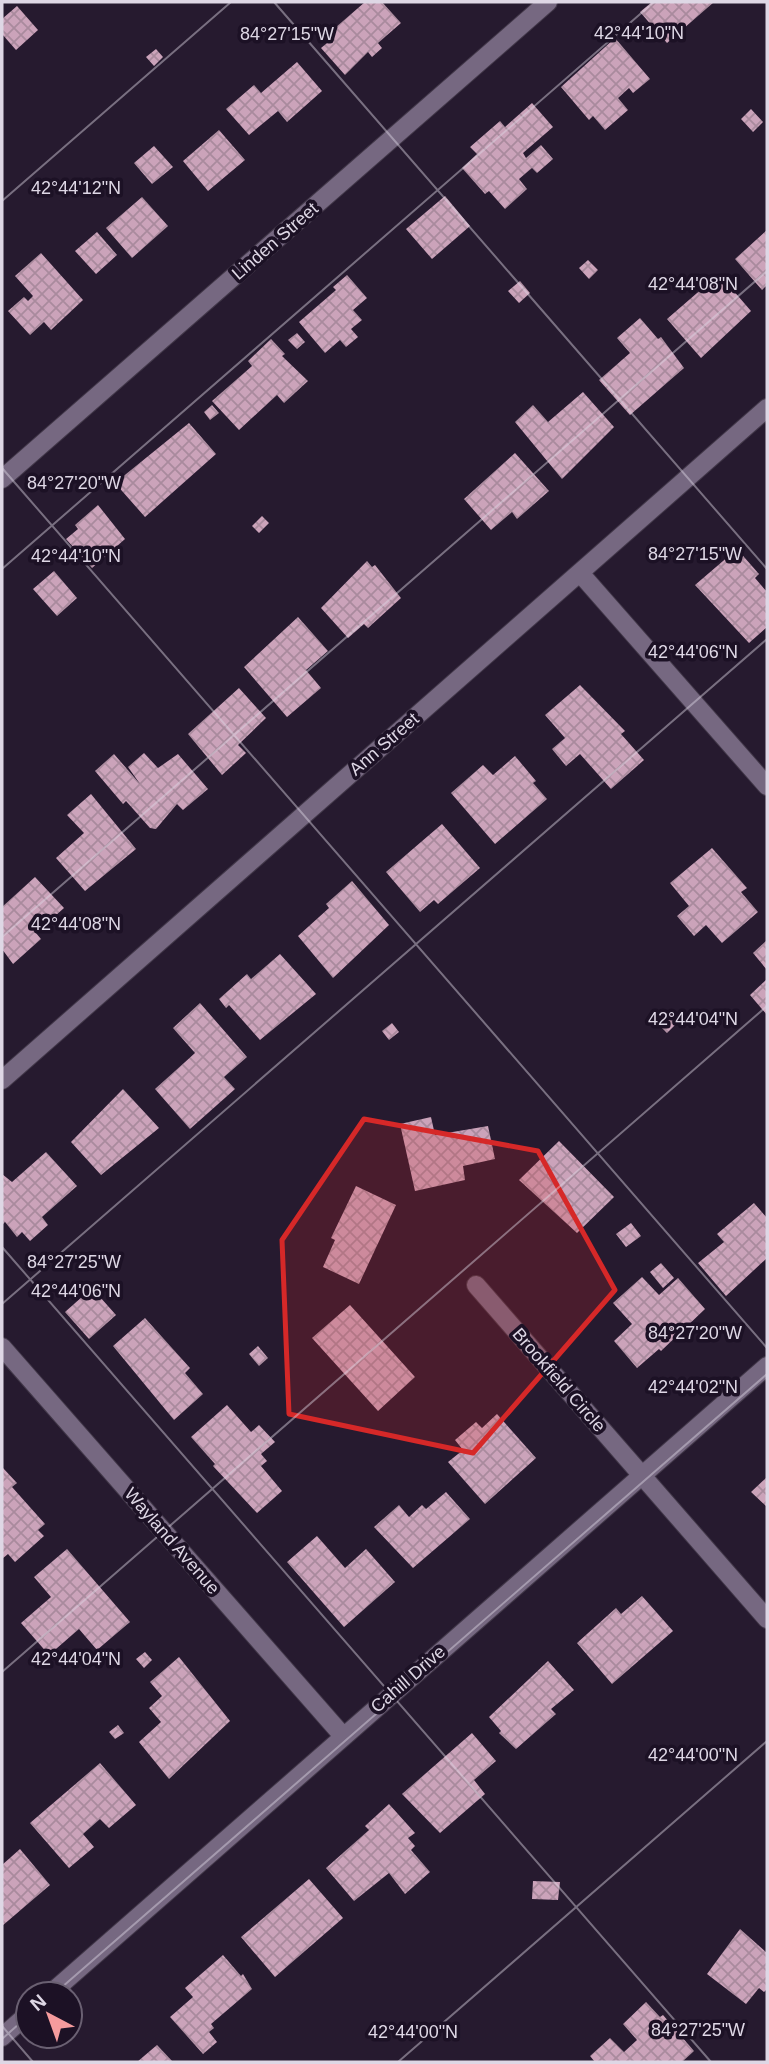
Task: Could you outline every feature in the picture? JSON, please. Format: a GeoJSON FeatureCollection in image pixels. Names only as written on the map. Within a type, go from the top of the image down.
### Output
{"type":"FeatureCollection","features":[{"type":"Feature","properties":{"kind":"street","name":"Linden Street"},"geometry":{"type":"LineString","coordinates":[[2,480],[548,2]]}},
{"type":"Feature","properties":{"kind":"street","name":"Ann Street"},"geometry":{"type":"LineString","coordinates":[[2,1080],[767,408]]}},
{"type":"Feature","properties":{"kind":"street"},"geometry":{"type":"LineString","coordinates":[[580,573],[767,786]]}},
{"type":"Feature","properties":{"kind":"street","name":"Brookfield Circle"},"geometry":{"type":"LineString","coordinates":[[476,1285],[767,1619]]}},
{"type":"Feature","properties":{"kind":"street","name":"Wayland Avenue"},"geometry":{"type":"LineString","coordinates":[[2,1347],[343,1736]]}},
{"type":"Feature","properties":{"kind":"street","name":"Cahill Drive"},"geometry":{"type":"LineString","coordinates":[[67,1980],[767,1366]]}},
{"type":"Feature","properties":{"kind":"highlighted area"},"geometry":{"type":"Polygon","coordinates":[[[364,1119],[538,1151],[615,1290],[473,1453],[289,1414],[282,1240],[364,1119]]]}},
{"type":"Feature","properties":{"kind":"building"},"geometry":{"type":"Polygon","coordinates":[[[365,2],[382,2],[401,23],[378,43],[382,48],[372,57],[368,52],[345,75],[321,48],[332,39],[328,34],[365,2]]]}},
{"type":"Feature","properties":{"kind":"building"},"geometry":{"type":"Polygon","coordinates":[[[652,2],[714,2],[667,43],[640,12],[652,2]]]}},
{"type":"Feature","properties":{"kind":"building"},"geometry":{"type":"Polygon","coordinates":[[[17,6],[38,30],[16,50],[2,34],[2,19],[17,6]]]}},
{"type":"Feature","properties":{"kind":"building"},"geometry":{"type":"Polygon","coordinates":[[[615,38],[650,79],[633,93],[629,88],[618,98],[628,110],[605,130],[593,116],[589,120],[561,87],[615,38]]]}},
{"type":"Feature","properties":{"kind":"building"},"geometry":{"type":"Polygon","coordinates":[[[156,49],[163,57],[154,66],[146,57],[156,49]]]}},
{"type":"Feature","properties":{"kind":"building"},"geometry":{"type":"Polygon","coordinates":[[[297,62],[322,91],[287,122],[278,111],[249,135],[226,109],[254,85],[261,93],[297,62]]]}},
{"type":"Feature","properties":{"kind":"building"},"geometry":{"type":"Polygon","coordinates":[[[532,103],[553,127],[523,153],[526,158],[541,145],[553,159],[537,173],[532,168],[519,179],[527,189],[505,209],[489,191],[485,194],[462,168],[477,154],[470,147],[500,121],[505,127],[532,103]]]}},
{"type":"Feature","properties":{"kind":"building"},"geometry":{"type":"Polygon","coordinates":[[[751,109],[763,122],[753,132],[741,119],[751,109]]]}},
{"type":"Feature","properties":{"kind":"building"},"geometry":{"type":"Polygon","coordinates":[[[219,130],[245,160],[208,191],[183,161],[219,130]]]}},
{"type":"Feature","properties":{"kind":"building"},"geometry":{"type":"Polygon","coordinates":[[[154,146],[173,167],[152,184],[134,163],[154,146]]]}},
{"type":"Feature","properties":{"kind":"building"},"geometry":{"type":"Polygon","coordinates":[[[445,196],[470,226],[432,259],[406,229],[445,196]]]}},
{"type":"Feature","properties":{"kind":"building"},"geometry":{"type":"Polygon","coordinates":[[[142,197],[168,226],[132,258],[106,228],[142,197]]]}},
{"type":"Feature","properties":{"kind":"building"},"geometry":{"type":"Polygon","coordinates":[[[767,230],[767,285],[762,290],[735,259],[767,230]]]}},
{"type":"Feature","properties":{"kind":"building"},"geometry":{"type":"Polygon","coordinates":[[[97,232],[117,255],[96,274],[75,251],[97,232]]]}},
{"type":"Feature","properties":{"kind":"building"},"geometry":{"type":"Polygon","coordinates":[[[41,253],[83,300],[51,330],[44,322],[30,335],[8,311],[24,297],[28,301],[33,296],[15,276],[41,253]]]}},
{"type":"Feature","properties":{"kind":"building"},"geometry":{"type":"Polygon","coordinates":[[[588,260],[598,270],[589,279],[579,268],[588,260]]]}},
{"type":"Feature","properties":{"kind":"building"},"geometry":{"type":"Polygon","coordinates":[[[719,274],[751,311],[701,358],[667,319],[719,274]]]}},
{"type":"Feature","properties":{"kind":"building"},"geometry":{"type":"Polygon","coordinates":[[[347,275],[367,298],[353,310],[362,320],[351,329],[358,337],[346,347],[340,340],[325,353],[299,322],[336,290],[333,287],[347,275]]]}},
{"type":"Feature","properties":{"kind":"building"},"geometry":{"type":"Polygon","coordinates":[[[520,281],[530,293],[519,303],[508,291],[520,281]]]}},
{"type":"Feature","properties":{"kind":"building"},"geometry":{"type":"Polygon","coordinates":[[[640,318],[658,339],[661,337],[684,368],[630,415],[599,380],[630,353],[617,338],[640,318]]]}},
{"type":"Feature","properties":{"kind":"building"},"geometry":{"type":"Polygon","coordinates":[[[297,333],[305,342],[297,349],[288,340],[297,333]]]}},
{"type":"Feature","properties":{"kind":"building"},"geometry":{"type":"Polygon","coordinates":[[[271,339],[285,354],[282,356],[308,381],[284,403],[277,395],[239,430],[212,401],[252,366],[248,361],[271,339]]]}},
{"type":"Feature","properties":{"kind":"building"},"geometry":{"type":"Polygon","coordinates":[[[583,392],[614,427],[562,479],[515,422],[533,405],[548,422],[583,392]]]}},
{"type":"Feature","properties":{"kind":"building"},"geometry":{"type":"Polygon","coordinates":[[[212,405],[219,413],[210,420],[204,412],[212,405]]]}},
{"type":"Feature","properties":{"kind":"building"},"geometry":{"type":"Polygon","coordinates":[[[189,423],[216,454],[145,517],[115,483],[189,423]]]}},
{"type":"Feature","properties":{"kind":"building"},"geometry":{"type":"Polygon","coordinates":[[[515,453],[549,491],[517,519],[512,512],[491,530],[464,499],[515,453]]]}},
{"type":"Feature","properties":{"kind":"building"},"geometry":{"type":"Polygon","coordinates":[[[98,505],[125,539],[92,568],[66,539],[78,529],[75,525],[98,505]]]}},
{"type":"Feature","properties":{"kind":"building"},"geometry":{"type":"Polygon","coordinates":[[[262,516],[269,523],[259,533],[252,526],[262,516]]]}},
{"type":"Feature","properties":{"kind":"building"},"geometry":{"type":"Polygon","coordinates":[[[737,549],[759,574],[755,578],[767,592],[767,627],[749,643],[695,585],[737,549]]]}},
{"type":"Feature","properties":{"kind":"building"},"geometry":{"type":"Polygon","coordinates":[[[367,561],[372,567],[375,565],[401,598],[368,628],[364,624],[348,638],[321,608],[367,561]]]}},
{"type":"Feature","properties":{"kind":"building"},"geometry":{"type":"Polygon","coordinates":[[[54,571],[77,598],[57,616],[33,589],[54,571]]]}},
{"type":"Feature","properties":{"kind":"building"},"geometry":{"type":"Polygon","coordinates":[[[298,617],[328,651],[306,670],[321,688],[287,717],[244,667],[298,617]]]}},
{"type":"Feature","properties":{"kind":"building"},"geometry":{"type":"Polygon","coordinates":[[[580,685],[625,731],[621,734],[644,760],[611,789],[580,754],[566,766],[552,749],[565,738],[545,715],[580,685]]]}},
{"type":"Feature","properties":{"kind":"building"},"geometry":{"type":"Polygon","coordinates":[[[239,688],[266,718],[238,745],[246,753],[222,775],[188,734],[239,688]]]}},
{"type":"Feature","properties":{"kind":"building"},"geometry":{"type":"Polygon","coordinates":[[[144,753],[158,768],[178,754],[208,789],[183,810],[177,804],[156,829],[150,828],[126,801],[123,804],[95,771],[114,754],[140,784],[128,767],[144,753]]]}},
{"type":"Feature","properties":{"kind":"building"},"geometry":{"type":"Polygon","coordinates":[[[515,756],[547,799],[495,844],[451,793],[483,765],[493,775],[515,756]]]}},
{"type":"Feature","properties":{"kind":"building"},"geometry":{"type":"Polygon","coordinates":[[[91,794],[136,849],[85,891],[56,858],[84,833],[67,815],[91,794]]]}},
{"type":"Feature","properties":{"kind":"building"},"geometry":{"type":"Polygon","coordinates":[[[442,824],[480,868],[438,904],[434,900],[420,912],[386,872],[442,824]]]}},
{"type":"Feature","properties":{"kind":"building"},"geometry":{"type":"Polygon","coordinates":[[[712,848],[747,888],[741,892],[758,912],[722,943],[706,925],[694,936],[677,916],[689,906],[670,883],[712,848]]]}},
{"type":"Feature","properties":{"kind":"building"},"geometry":{"type":"Polygon","coordinates":[[[35,877],[64,908],[36,933],[41,939],[13,964],[2,949],[2,907],[35,877]]]}},
{"type":"Feature","properties":{"kind":"building"},"geometry":{"type":"Polygon","coordinates":[[[352,881],[389,925],[333,978],[298,936],[329,908],[326,904],[352,881]]]}},
{"type":"Feature","properties":{"kind":"building"},"geometry":{"type":"Polygon","coordinates":[[[767,940],[767,970],[753,953],[767,940]]]}},
{"type":"Feature","properties":{"kind":"building"},"geometry":{"type":"Polygon","coordinates":[[[280,954],[316,994],[260,1040],[229,1005],[226,1008],[219,999],[247,974],[251,979],[280,954]]]}},
{"type":"Feature","properties":{"kind":"building"},"geometry":{"type":"Polygon","coordinates":[[[767,979],[767,1015],[750,995],[767,979]]]}},
{"type":"Feature","properties":{"kind":"building"},"geometry":{"type":"Polygon","coordinates":[[[200,1003],[247,1057],[224,1077],[235,1089],[190,1129],[155,1089],[195,1053],[173,1028],[200,1003]]]}},
{"type":"Feature","properties":{"kind":"building"},"geometry":{"type":"Polygon","coordinates":[[[669,1013],[678,1022],[667,1033],[658,1024],[669,1013]]]}},
{"type":"Feature","properties":{"kind":"building"},"geometry":{"type":"Polygon","coordinates":[[[392,1023],[399,1032],[389,1040],[382,1031],[392,1023]]]}},
{"type":"Feature","properties":{"kind":"building"},"geometry":{"type":"Polygon","coordinates":[[[123,1089],[159,1128],[101,1175],[71,1142],[123,1089]]]}},
{"type":"Feature","properties":{"kind":"building"},"geometry":{"type":"Polygon","coordinates":[[[431,1117],[435,1135],[488,1126],[495,1159],[463,1166],[465,1180],[415,1191],[400,1124],[431,1117]]]}},
{"type":"Feature","properties":{"kind":"building"},"geometry":{"type":"Polygon","coordinates":[[[559,1141],[614,1197],[577,1233],[519,1180],[559,1141]]]}},
{"type":"Feature","properties":{"kind":"building"},"geometry":{"type":"Polygon","coordinates":[[[46,1152],[77,1186],[42,1217],[48,1225],[30,1241],[22,1232],[17,1237],[5,1222],[2,1225],[2,1174],[12,1182],[46,1152]]]}},
{"type":"Feature","properties":{"kind":"building"},"geometry":{"type":"Polygon","coordinates":[[[356,1186],[396,1205],[359,1284],[323,1267],[335,1240],[331,1238],[356,1186]]]}},
{"type":"Feature","properties":{"kind":"building"},"geometry":{"type":"Polygon","coordinates":[[[754,1203],[767,1218],[767,1258],[726,1296],[698,1263],[724,1242],[717,1234],[754,1203]]]}},
{"type":"Feature","properties":{"kind":"building"},"geometry":{"type":"Polygon","coordinates":[[[631,1223],[641,1236],[626,1247],[616,1234],[631,1223]]]}},
{"type":"Feature","properties":{"kind":"building"},"geometry":{"type":"Polygon","coordinates":[[[661,1263],[674,1278],[663,1288],[650,1272],[661,1263]]]}},
{"type":"Feature","properties":{"kind":"building"},"geometry":{"type":"Polygon","coordinates":[[[642,1277],[659,1295],[678,1278],[705,1309],[661,1351],[659,1349],[637,1368],[614,1341],[632,1324],[613,1303],[642,1277]]]}},
{"type":"Feature","properties":{"kind":"building"},"geometry":{"type":"Polygon","coordinates":[[[92,1288],[116,1315],[89,1339],[65,1312],[92,1288]]]}},
{"type":"Feature","properties":{"kind":"building"},"geometry":{"type":"Polygon","coordinates":[[[350,1305],[415,1377],[378,1411],[312,1338],[350,1305]]]}},
{"type":"Feature","properties":{"kind":"building"},"geometry":{"type":"Polygon","coordinates":[[[145,1318],[190,1368],[185,1373],[203,1394],[174,1420],[113,1346],[145,1318]]]}},
{"type":"Feature","properties":{"kind":"building"},"geometry":{"type":"Polygon","coordinates":[[[258,1346],[268,1358],[259,1366],[249,1354],[258,1346]]]}},
{"type":"Feature","properties":{"kind":"building"},"geometry":{"type":"Polygon","coordinates":[[[227,1405],[251,1432],[259,1425],[275,1442],[261,1454],[267,1461],[261,1466],[282,1491],[257,1513],[213,1466],[215,1464],[191,1437],[227,1405]]]}},
{"type":"Feature","properties":{"kind":"building"},"geometry":{"type":"Polygon","coordinates":[[[497,1414],[536,1458],[485,1504],[448,1462],[463,1450],[455,1440],[476,1422],[482,1428],[497,1414]]]}},
{"type":"Feature","properties":{"kind":"building"},"geometry":{"type":"Polygon","coordinates":[[[3,1468],[17,1483],[12,1487],[45,1524],[38,1530],[44,1536],[15,1562],[8,1554],[2,1559],[3,1468]]]}},
{"type":"Feature","properties":{"kind":"building"},"geometry":{"type":"Polygon","coordinates":[[[767,1477],[767,1507],[751,1492],[767,1477]]]}},
{"type":"Feature","properties":{"kind":"building"},"geometry":{"type":"Polygon","coordinates":[[[446,1492],[470,1519],[413,1568],[374,1527],[399,1505],[409,1517],[422,1505],[426,1509],[446,1492]]]}},
{"type":"Feature","properties":{"kind":"building"},"geometry":{"type":"Polygon","coordinates":[[[317,1536],[345,1568],[366,1549],[395,1582],[344,1627],[287,1562],[317,1536]]]}},
{"type":"Feature","properties":{"kind":"building"},"geometry":{"type":"Polygon","coordinates":[[[67,1549],[130,1622],[97,1650],[79,1629],[49,1655],[21,1623],[51,1597],[34,1577],[67,1549]]]}},
{"type":"Feature","properties":{"kind":"building"},"geometry":{"type":"Polygon","coordinates":[[[642,1596],[673,1631],[612,1684],[577,1643],[616,1608],[621,1614],[642,1596]]]}},
{"type":"Feature","properties":{"kind":"building"},"geometry":{"type":"Polygon","coordinates":[[[145,1652],[152,1660],[144,1668],[136,1659],[145,1652]]]}},
{"type":"Feature","properties":{"kind":"building"},"geometry":{"type":"Polygon","coordinates":[[[179,1657],[230,1721],[169,1779],[139,1742],[161,1722],[149,1708],[162,1696],[150,1682],[179,1657]]]}},
{"type":"Feature","properties":{"kind":"building"},"geometry":{"type":"Polygon","coordinates":[[[548,1661],[574,1690],[551,1709],[556,1714],[516,1749],[499,1733],[501,1731],[489,1717],[548,1661]]]}},
{"type":"Feature","properties":{"kind":"building"},"geometry":{"type":"Polygon","coordinates":[[[118,1725],[124,1733],[115,1739],[109,1732],[118,1725]]]}},
{"type":"Feature","properties":{"kind":"building"},"geometry":{"type":"Polygon","coordinates":[[[472,1733],[496,1761],[474,1780],[485,1794],[440,1833],[402,1794],[472,1733]]]}},
{"type":"Feature","properties":{"kind":"building"},"geometry":{"type":"Polygon","coordinates":[[[100,1763],[136,1805],[109,1828],[100,1819],[83,1834],[94,1847],[69,1868],[30,1823],[100,1763]]]}},
{"type":"Feature","properties":{"kind":"building"},"geometry":{"type":"Polygon","coordinates":[[[389,1804],[415,1833],[408,1838],[415,1846],[411,1850],[430,1872],[405,1894],[389,1873],[354,1901],[326,1868],[369,1830],[365,1826],[389,1804]]]}},
{"type":"Feature","properties":{"kind":"building"},"geometry":{"type":"Polygon","coordinates":[[[20,1849],[50,1885],[2,1926],[2,1865],[20,1849]]]}},
{"type":"Feature","properties":{"kind":"building"},"geometry":{"type":"Polygon","coordinates":[[[309,1879],[343,1918],[275,1977],[241,1937],[309,1879]]]}},
{"type":"Feature","properties":{"kind":"building"},"geometry":{"type":"Polygon","coordinates":[[[533,1881],[560,1882],[558,1900],[532,1899],[533,1881]]]}},
{"type":"Feature","properties":{"kind":"building"},"geometry":{"type":"Polygon","coordinates":[[[740,1929],[767,1953],[767,1989],[764,1992],[759,1988],[746,2004],[707,1974],[740,1929]]]}},
{"type":"Feature","properties":{"kind":"building"},"geometry":{"type":"Polygon","coordinates":[[[223,1955],[241,1976],[243,1974],[252,1989],[211,2024],[214,2028],[209,2032],[217,2042],[203,2054],[170,2017],[193,1997],[185,1988],[223,1955]]]}},
{"type":"Feature","properties":{"kind":"building"},"geometry":{"type":"Polygon","coordinates":[[[646,2002],[660,2017],[663,2015],[694,2051],[682,2062],[595,2062],[590,2056],[610,2038],[624,2052],[637,2040],[623,2024],[646,2002]]]}},
{"type":"Feature","properties":{"kind":"building"},"geometry":{"type":"Polygon","coordinates":[[[157,2045],[173,2062],[137,2062],[157,2045]]]}}]}
